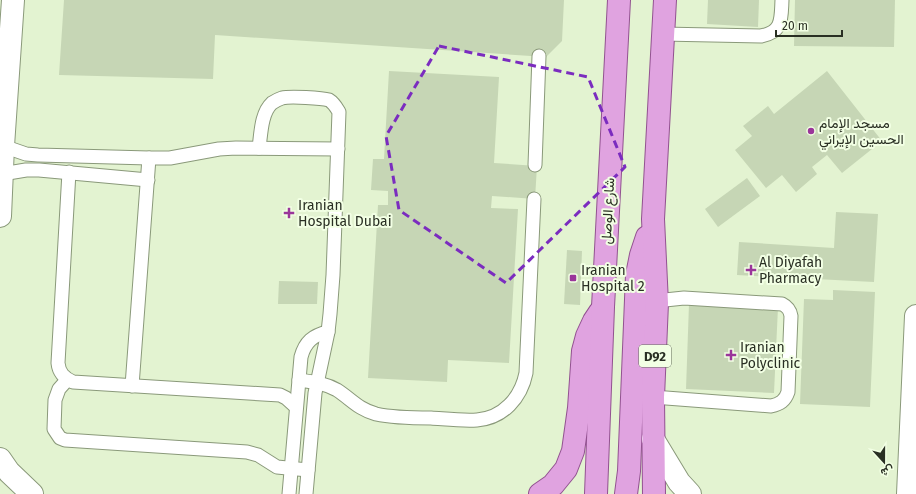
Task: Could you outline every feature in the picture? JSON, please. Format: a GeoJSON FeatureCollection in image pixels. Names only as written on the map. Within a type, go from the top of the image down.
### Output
{"type":"FeatureCollection","features":[{"type":"Feature","properties":{"kind":"main road","name":"شارع الوصل"},"geometry":{"type":"LineString","coordinates":[[596,494],[603,308],[619,0]]}},
{"type":"Feature","properties":{"kind":"main road","name":"D92"},"geometry":{"type":"LineString","coordinates":[[654,494],[653,439],[657,303],[653,219],[665,0]]}},
{"type":"Feature","properties":{"kind":"main road"},"geometry":{"type":"LineString","coordinates":[[626,494],[628,490],[638,275],[641,255],[653,219]]}},
{"type":"Feature","properties":{"kind":"main road"},"geometry":{"type":"LineString","coordinates":[[540,494],[553,485],[566,469],[573,451],[579,408],[583,351],[587,336],[603,308]]}},
{"type":"Feature","properties":{"kind":"street"},"geometry":{"type":"LineString","coordinates":[[0,216],[2,145],[12,0]]}},
{"type":"Feature","properties":{"kind":"street"},"geometry":{"type":"LineString","coordinates":[[908,494],[916,316]]}},
{"type":"Feature","properties":{"kind":"street"},"geometry":{"type":"LineString","coordinates":[[653,439],[679,482],[690,494]]}},
{"type":"Feature","properties":{"kind":"street"},"geometry":{"type":"LineString","coordinates":[[0,460],[9,472],[32,494]]}},
{"type":"Feature","properties":{"kind":"lane"},"geometry":{"type":"LineString","coordinates":[[662,34],[746,36],[768,35],[779,26],[782,19],[782,0]]}},
{"type":"Feature","properties":{"kind":"lane"},"geometry":{"type":"LineString","coordinates":[[534,166],[539,56]]}},
{"type":"Feature","properties":{"kind":"lane"},"geometry":{"type":"LineString","coordinates":[[259,148],[266,110],[278,99],[284,97],[323,99],[336,105],[339,112],[333,275],[328,332],[317,382],[306,494]]}},
{"type":"Feature","properties":{"kind":"lane"},"geometry":{"type":"LineString","coordinates":[[2,145],[20,152],[38,155],[149,158],[170,158],[219,149],[338,149]]}},
{"type":"Feature","properties":{"kind":"lane"},"geometry":{"type":"LineString","coordinates":[[132,386],[149,158]]}},
{"type":"Feature","properties":{"kind":"lane"},"geometry":{"type":"LineString","coordinates":[[2,174],[38,170],[148,180]]}},
{"type":"Feature","properties":{"kind":"lane"},"geometry":{"type":"LineString","coordinates":[[69,172],[58,363],[62,375],[67,380],[73,382],[280,395],[296,407]]}},
{"type":"Feature","properties":{"kind":"lane"},"geometry":{"type":"LineString","coordinates":[[299,380],[317,382],[328,386],[338,391],[358,406],[375,414],[394,417],[478,420],[492,416],[506,409],[517,398],[524,385],[526,373],[534,198]]}},
{"type":"Feature","properties":{"kind":"lane"},"geometry":{"type":"LineString","coordinates":[[654,397],[771,406],[777,405],[782,402],[788,392],[791,316],[787,307],[782,304],[684,298],[665,300],[657,303]]}},
{"type":"Feature","properties":{"kind":"lane"},"geometry":{"type":"LineString","coordinates":[[289,494],[301,357],[305,346],[310,340],[316,335],[328,332]]}},
{"type":"Feature","properties":{"kind":"lane"},"geometry":{"type":"LineString","coordinates":[[67,380],[56,394],[54,429],[60,438],[65,440],[247,452],[258,455],[277,467],[308,470]]}},
{"type":"Feature","properties":{"kind":"highlighted area"},"geometry":{"type":"Polygon","coordinates":[[[439,46],[588,77],[625,167],[506,283],[399,210],[386,136],[439,46]]]}},
{"type":"Feature","properties":{"kind":"building"},"geometry":{"type":"Polygon","coordinates":[[[64,0],[564,0],[562,41],[546,57],[215,35],[213,79],[59,75],[64,0]]]}},
{"type":"Feature","properties":{"kind":"building"},"geometry":{"type":"Polygon","coordinates":[[[708,0],[759,0],[758,27],[707,24],[708,0]]]}},
{"type":"Feature","properties":{"kind":"building"},"geometry":{"type":"Polygon","coordinates":[[[795,0],[895,0],[894,47],[794,46],[795,0]]]}},
{"type":"Feature","properties":{"kind":"building"},"geometry":{"type":"Polygon","coordinates":[[[389,71],[499,77],[494,163],[537,166],[535,199],[492,196],[491,208],[518,209],[509,363],[448,360],[447,382],[368,378],[378,205],[388,205],[388,191],[371,190],[373,159],[384,159],[389,71]]]}},
{"type":"Feature","properties":{"kind":"building","name":"مسجد الإمام الحسين الإيراني"},"geometry":{"type":"Polygon","coordinates":[[[827,71],[882,141],[842,173],[827,155],[812,167],[817,174],[796,192],[782,175],[766,188],[735,150],[752,136],[743,126],[768,106],[774,114],[827,71]]]}},
{"type":"Feature","properties":{"kind":"building"},"geometry":{"type":"Polygon","coordinates":[[[747,178],[760,196],[718,227],[705,209],[747,178]]]}},
{"type":"Feature","properties":{"kind":"building"},"geometry":{"type":"Polygon","coordinates":[[[836,212],[878,214],[874,282],[737,275],[739,242],[834,248],[836,212]]]}},
{"type":"Feature","properties":{"kind":"building"},"geometry":{"type":"Polygon","coordinates":[[[567,250],[582,251],[580,305],[564,304],[567,250]]]}},
{"type":"Feature","properties":{"kind":"building"},"geometry":{"type":"Polygon","coordinates":[[[279,281],[318,282],[317,304],[278,304],[279,281]]]}},
{"type":"Feature","properties":{"kind":"building"},"geometry":{"type":"Polygon","coordinates":[[[833,290],[875,292],[870,407],[800,404],[804,299],[833,300],[833,290]]]}},
{"type":"Feature","properties":{"kind":"building"},"geometry":{"type":"Polygon","coordinates":[[[689,304],[778,307],[774,393],[686,389],[689,304]]]}},
{"type":"Feature","properties":{"kind":"place","name":"مسجد الإمام الحسين الإيراني"},"geometry":{"type":"Point","coordinates":[811,131]}},
{"type":"Feature","properties":{"kind":"place","name":"Iranian Hospital Dubai"},"geometry":{"type":"Point","coordinates":[289,213]}},
{"type":"Feature","properties":{"kind":"place","name":"Al Diyafah Pharmacy"},"geometry":{"type":"Point","coordinates":[751,270]}},
{"type":"Feature","properties":{"kind":"place","name":"Iranian Hospital 2"},"geometry":{"type":"Point","coordinates":[573,278]}},
{"type":"Feature","properties":{"kind":"place","name":"Iranian Polyclinic"},"geometry":{"type":"Point","coordinates":[731,355]}}]}
